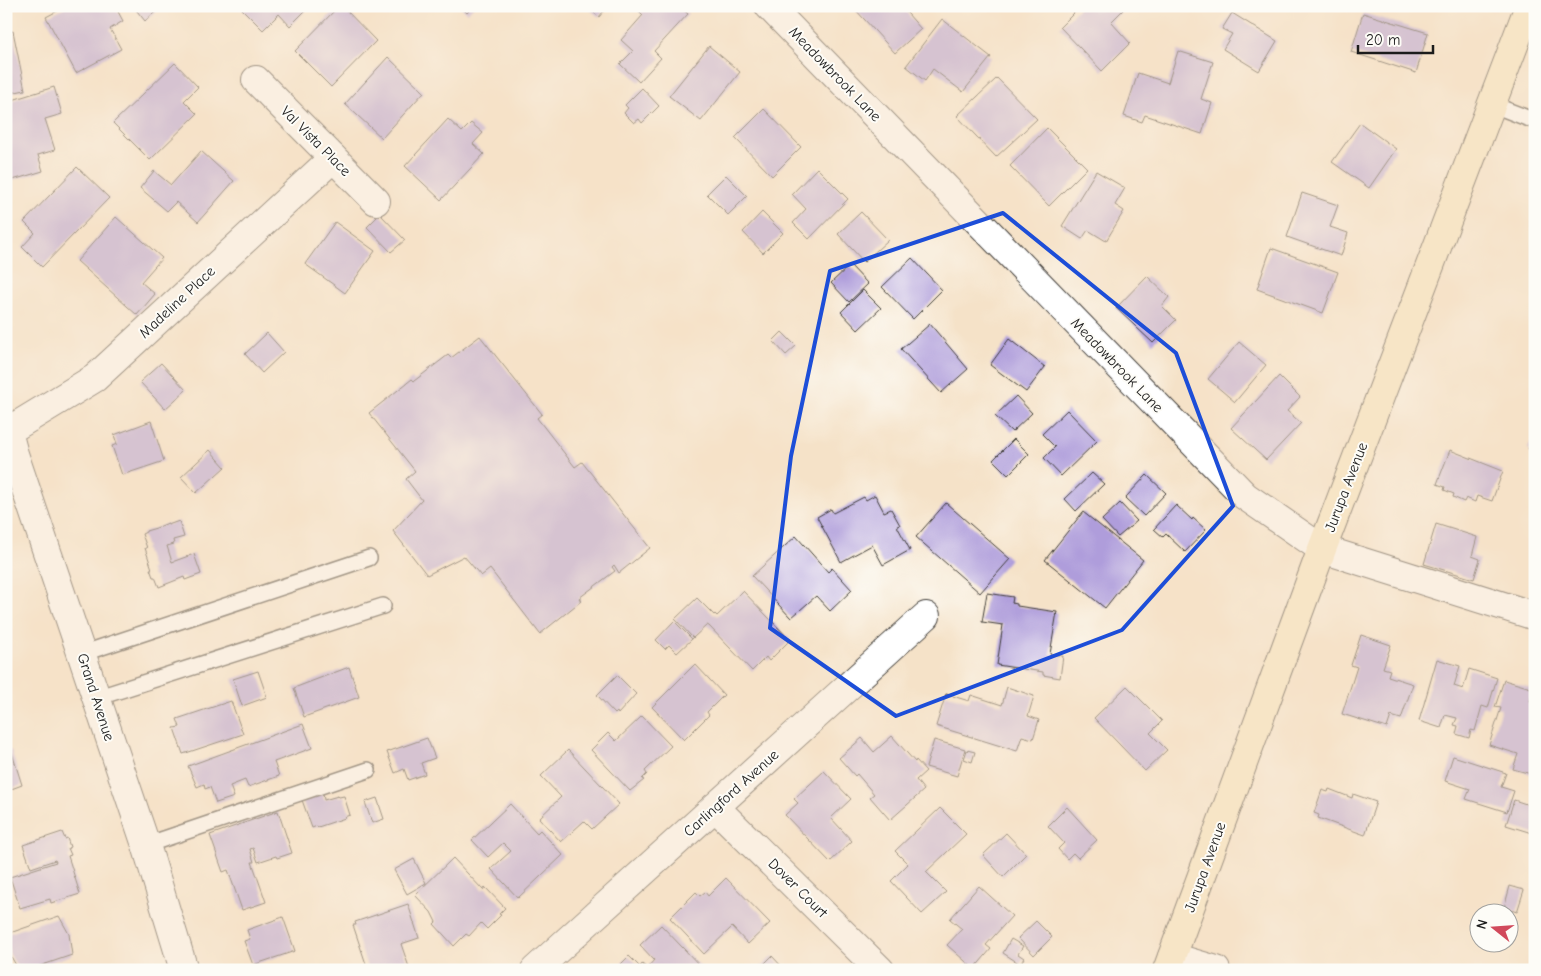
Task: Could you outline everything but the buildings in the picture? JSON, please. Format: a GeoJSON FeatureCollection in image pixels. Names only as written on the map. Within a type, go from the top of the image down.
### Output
{"type":"FeatureCollection","features":[{"type":"Feature","properties":{"kind":"main road","name":"Jurupa Avenue"},"geometry":{"type":"LineString","coordinates":[[1170,963],[1322,549],[1490,104],[1529,6]]}},
{"type":"Feature","properties":{"kind":"street","name":"Meadowbrook Lane"},"geometry":{"type":"LineString","coordinates":[[769,6],[1245,496],[1322,549],[1535,616]]}},
{"type":"Feature","properties":{"kind":"street","name":"Val Vista Place"},"geometry":{"type":"LineString","coordinates":[[256,80],[376,201]]}},
{"type":"Feature","properties":{"kind":"street","name":"Madeline Place"},"geometry":{"type":"LineString","coordinates":[[9,442],[94,378],[333,158]]}},
{"type":"Feature","properties":{"kind":"street","name":"Grand Avenue"},"geometry":{"type":"LineString","coordinates":[[9,442],[146,845],[184,970]]}},
{"type":"Feature","properties":{"kind":"street","name":"Carlingford Avenue"},"geometry":{"type":"LineString","coordinates":[[536,970],[926,616]]}},
{"type":"Feature","properties":{"kind":"street","name":"Dover Court"},"geometry":{"type":"LineString","coordinates":[[715,807],[880,970]]}},
{"type":"Feature","properties":{"kind":"street"},"geometry":{"type":"LineString","coordinates":[[1170,963],[1216,970]]}},
{"type":"Feature","properties":{"kind":"lane"},"geometry":{"type":"LineString","coordinates":[[1490,104],[1535,121]]}},
{"type":"Feature","properties":{"kind":"lane"},"geometry":{"type":"LineString","coordinates":[[81,654],[369,558]]}},
{"type":"Feature","properties":{"kind":"lane"},"geometry":{"type":"LineString","coordinates":[[96,698],[383,606]]}},
{"type":"Feature","properties":{"kind":"lane"},"geometry":{"type":"LineString","coordinates":[[146,845],[368,770]]}},
{"type":"Feature","properties":{"kind":"highlighted area"},"geometry":{"type":"Polygon","coordinates":[[[1003,213],[1176,353],[1233,506],[1122,630],[896,716],[770,628],[791,456],[830,271],[1003,213]]]}}]}
